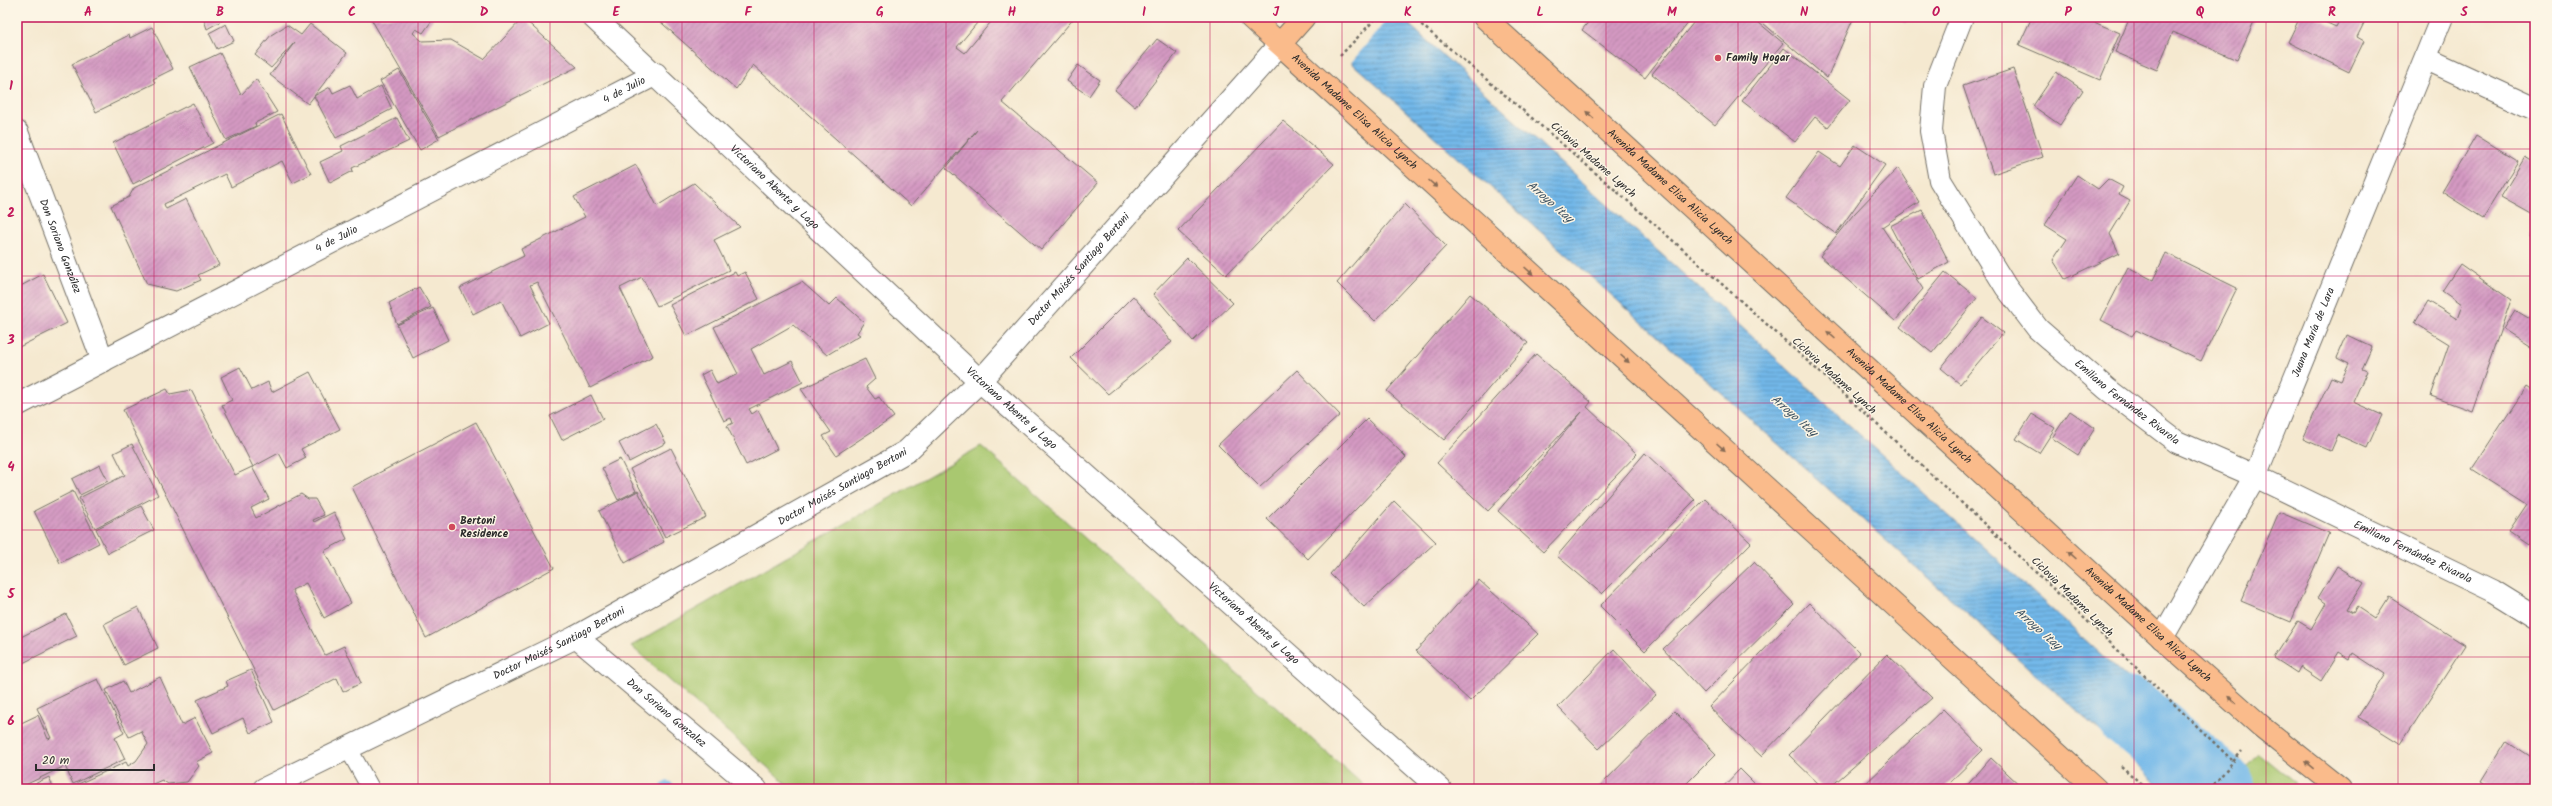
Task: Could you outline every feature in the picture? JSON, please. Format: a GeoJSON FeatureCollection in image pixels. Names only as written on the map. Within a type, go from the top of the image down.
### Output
{"type":"FeatureCollection","features":[{"type":"Feature","properties":{"kind":"highway","name":"Avenida Madame Elisa Alicia Lynch"},"geometry":{"type":"LineString","coordinates":[[1250,17],[2096,789]]}},
{"type":"Feature","properties":{"kind":"highway","name":"Avenida Madame Elisa Alicia Lynch"},"geometry":{"type":"LineString","coordinates":[[1484,17],[2162,638],[2261,726],[2340,789]]}},
{"type":"Feature","properties":{"kind":"highway","name":"Doctor Moisés Santiago Bertoni"},"geometry":{"type":"LineString","coordinates":[[1280,44],[1301,20]]}},
{"type":"Feature","properties":{"kind":"street","name":"Victoriano Abente y Lago"},"geometry":{"type":"LineString","coordinates":[[593,17],[656,74],[980,381],[1440,789]]}},
{"type":"Feature","properties":{"kind":"street","name":"Emiliano Fernández Rivarola"},"geometry":{"type":"LineString","coordinates":[[1962,17],[1935,86],[1931,131],[1940,180],[1998,274],[2038,329],[2096,381],[2177,442],[2255,476],[2493,591],[2535,617]]}},
{"type":"Feature","properties":{"kind":"street","name":"Juana María de Lara"},"geometry":{"type":"LineString","coordinates":[[2162,638],[2255,476],[2427,58],[2442,17]]}},
{"type":"Feature","properties":{"kind":"street","name":"Doctor Moisés Santiago Bertoni"},"geometry":{"type":"LineString","coordinates":[[264,789],[576,637],[907,451],[980,381],[1280,44]]}},
{"type":"Feature","properties":{"kind":"street"},"geometry":{"type":"LineString","coordinates":[[2427,58],[2535,109]]}},
{"type":"Feature","properties":{"kind":"street","name":"4 de Julio"},"geometry":{"type":"LineString","coordinates":[[17,405],[103,362],[656,74]]}},
{"type":"Feature","properties":{"kind":"street","name":"Don Soriano González"},"geometry":{"type":"LineString","coordinates":[[17,132],[103,362]]}},
{"type":"Feature","properties":{"kind":"street","name":"Don Soriano Gonzalez"},"geometry":{"type":"LineString","coordinates":[[576,637],[756,789]]}},
{"type":"Feature","properties":{"kind":"lane"},"geometry":{"type":"LineString","coordinates":[[348,748],[371,789]]}},
{"type":"Feature","properties":{"kind":"path","name":"Ciclovia Madame Lynch"},"geometry":{"type":"LineString","coordinates":[[1412,17],[1629,203],[1936,478],[2233,761],[2210,789]]}},
{"type":"Feature","properties":{"kind":"green space"},"geometry":{"type":"Polygon","coordinates":[[[981,446],[1368,789],[792,789],[631,646],[981,446]]]}},
{"type":"Feature","properties":{"kind":"green space"},"geometry":{"type":"Polygon","coordinates":[[[2258,753],[2302,789],[2260,789],[2241,772],[2258,753]]]}},
{"type":"Feature","properties":{"kind":"water"},"geometry":{"type":"Polygon","coordinates":[[[1380,17],[1401,17],[2216,759],[2192,789],[2164,789],[1344,56],[1380,17]]]}},
{"type":"Feature","properties":{"kind":"water"},"geometry":{"type":"Polygon","coordinates":[[[2239,774],[2255,789],[2226,789],[2239,774]]]}},
{"type":"Feature","properties":{"kind":"pier"},"geometry":{"type":"Polygon","coordinates":[[[1377,17],[1389,17],[1350,64],[1342,55],[1377,17]]]}},
{"type":"Feature","properties":{"kind":"building"},"geometry":{"type":"Polygon","coordinates":[[[203,17],[222,17],[223,20],[207,29],[203,17]]]}},
{"type":"Feature","properties":{"kind":"building"},"geometry":{"type":"Polygon","coordinates":[[[370,17],[430,17],[433,19],[423,33],[416,29],[413,33],[422,41],[451,40],[484,59],[523,18],[577,67],[439,136],[370,17]]]}},
{"type":"Feature","properties":{"kind":"building"},"geometry":{"type":"Polygon","coordinates":[[[655,17],[982,17],[957,47],[965,53],[995,17],[1075,17],[1002,102],[1098,183],[1041,250],[946,168],[977,130],[911,206],[753,65],[736,89],[655,17]]]}},
{"type":"Feature","properties":{"kind":"building"},"geometry":{"type":"Polygon","coordinates":[[[1592,17],[1692,17],[1645,78],[1582,30],[1592,17]]]}},
{"type":"Feature","properties":{"kind":"building","name":"Family Hogar"},"geometry":{"type":"Polygon","coordinates":[[[1698,17],[1752,17],[1783,43],[1715,125],[1652,74],[1698,17]]]}},
{"type":"Feature","properties":{"kind":"building"},"geometry":{"type":"Polygon","coordinates":[[[1756,17],[1854,17],[1827,78],[1756,17]]]}},
{"type":"Feature","properties":{"kind":"building"},"geometry":{"type":"Polygon","coordinates":[[[1897,17],[1909,17],[1905,23],[1897,17]]]}},
{"type":"Feature","properties":{"kind":"building"},"geometry":{"type":"Polygon","coordinates":[[[2032,17],[2082,17],[2120,33],[2100,80],[2019,45],[2032,17]]]}},
{"type":"Feature","properties":{"kind":"building"},"geometry":{"type":"Polygon","coordinates":[[[2130,17],[2165,17],[2177,22],[2180,17],[2256,17],[2237,60],[2173,32],[2157,70],[2115,52],[2130,17]]]}},
{"type":"Feature","properties":{"kind":"building"},"geometry":{"type":"Polygon","coordinates":[[[2300,17],[2314,17],[2336,27],[2341,17],[2367,17],[2357,37],[2364,41],[2349,72],[2288,42],[2300,17]]]}},
{"type":"Feature","properties":{"kind":"building"},"geometry":{"type":"Polygon","coordinates":[[[226,24],[234,41],[217,49],[209,33],[226,24]]]}},
{"type":"Feature","properties":{"kind":"building"},"geometry":{"type":"Polygon","coordinates":[[[310,24],[347,53],[308,104],[270,75],[295,42],[271,68],[255,55],[271,35],[287,25],[301,35],[310,24]]]}},
{"type":"Feature","properties":{"kind":"building"},"geometry":{"type":"Polygon","coordinates":[[[152,27],[173,69],[153,79],[155,83],[96,112],[72,64],[129,35],[130,38],[152,27]]]}},
{"type":"Feature","properties":{"kind":"building"},"geometry":{"type":"Polygon","coordinates":[[[1157,39],[1177,53],[1135,107],[1115,90],[1157,39]]]}},
{"type":"Feature","properties":{"kind":"building"},"geometry":{"type":"Polygon","coordinates":[[[1784,48],[1850,100],[1828,127],[1815,117],[1795,142],[1742,101],[1784,48]]]}},
{"type":"Feature","properties":{"kind":"building"},"geometry":{"type":"Polygon","coordinates":[[[220,53],[241,95],[256,79],[277,112],[255,123],[256,126],[226,140],[190,67],[220,53]]]}},
{"type":"Feature","properties":{"kind":"building"},"geometry":{"type":"Polygon","coordinates":[[[1078,65],[1100,80],[1089,96],[1067,81],[1078,65]]]}},
{"type":"Feature","properties":{"kind":"building"},"geometry":{"type":"Polygon","coordinates":[[[2013,69],[2043,157],[1993,174],[1963,86],[2013,69]]]}},
{"type":"Feature","properties":{"kind":"building"},"geometry":{"type":"Polygon","coordinates":[[[399,70],[439,139],[420,150],[380,81],[399,70]]]}},
{"type":"Feature","properties":{"kind":"building"},"geometry":{"type":"Polygon","coordinates":[[[2056,72],[2083,90],[2060,125],[2033,106],[2056,72]]]}},
{"type":"Feature","properties":{"kind":"building"},"geometry":{"type":"Polygon","coordinates":[[[350,85],[357,99],[381,86],[392,109],[336,138],[314,96],[330,87],[333,93],[350,85]]]}},
{"type":"Feature","properties":{"kind":"building"},"geometry":{"type":"Polygon","coordinates":[[[193,103],[213,143],[133,184],[113,143],[193,103]]]}},
{"type":"Feature","properties":{"kind":"building"},"geometry":{"type":"Polygon","coordinates":[[[281,114],[311,174],[293,183],[282,161],[231,187],[225,174],[164,204],[166,209],[186,199],[219,265],[198,275],[201,280],[176,291],[147,284],[111,206],[129,197],[134,188],[281,114]]]}},
{"type":"Feature","properties":{"kind":"building"},"geometry":{"type":"Polygon","coordinates":[[[397,118],[409,141],[352,168],[353,171],[330,183],[320,162],[343,151],[341,146],[397,118]]]}},
{"type":"Feature","properties":{"kind":"building"},"geometry":{"type":"Polygon","coordinates":[[[1283,121],[1334,164],[1226,275],[1178,231],[1283,121]]]}},
{"type":"Feature","properties":{"kind":"building"},"geometry":{"type":"Polygon","coordinates":[[[2476,135],[2518,161],[2483,218],[2442,192],[2476,135]]]}},
{"type":"Feature","properties":{"kind":"building"},"geometry":{"type":"Polygon","coordinates":[[[1855,145],[1885,165],[1836,234],[1786,198],[1819,152],[1840,166],[1855,145]]]}},
{"type":"Feature","properties":{"kind":"building"},"geometry":{"type":"Polygon","coordinates":[[[2525,157],[2535,163],[2535,216],[2501,197],[2525,157]]]}},
{"type":"Feature","properties":{"kind":"building"},"geometry":{"type":"Polygon","coordinates":[[[636,165],[657,206],[694,183],[740,227],[714,240],[729,270],[657,306],[642,277],[620,288],[653,356],[590,388],[537,282],[530,285],[549,323],[520,338],[501,300],[473,314],[460,288],[524,256],[521,249],[585,217],[574,197],[636,165]]]}},
{"type":"Feature","properties":{"kind":"building"},"geometry":{"type":"Polygon","coordinates":[[[1898,168],[1919,202],[1882,227],[1923,289],[1895,321],[1820,256],[1853,215],[1898,168]]]}},
{"type":"Feature","properties":{"kind":"building"},"geometry":{"type":"Polygon","coordinates":[[[2077,175],[2098,189],[2108,179],[2123,187],[2119,195],[2130,201],[2110,234],[2119,253],[2065,279],[2053,260],[2067,239],[2045,225],[2077,175]]]}},
{"type":"Feature","properties":{"kind":"building"},"geometry":{"type":"Polygon","coordinates":[[[1405,204],[1446,246],[1375,321],[1337,283],[1405,204]]]}},
{"type":"Feature","properties":{"kind":"building"},"geometry":{"type":"Polygon","coordinates":[[[1922,210],[1949,262],[1918,279],[1890,226],[1922,210]]]}},
{"type":"Feature","properties":{"kind":"building"},"geometry":{"type":"Polygon","coordinates":[[[2535,227],[2535,239],[2530,236],[2535,227]]]}},
{"type":"Feature","properties":{"kind":"building"},"geometry":{"type":"Polygon","coordinates":[[[2166,253],[2237,288],[2201,361],[2136,330],[2132,336],[2101,320],[2128,267],[2153,280],[2166,253]]]}},
{"type":"Feature","properties":{"kind":"building"},"geometry":{"type":"Polygon","coordinates":[[[1187,258],[1233,303],[1193,341],[1153,294],[1187,258]]]}},
{"type":"Feature","properties":{"kind":"building"},"geometry":{"type":"Polygon","coordinates":[[[2460,264],[2511,300],[2472,411],[2431,396],[2449,344],[2415,323],[2428,301],[2457,319],[2462,305],[2442,291],[2460,264]]]}},
{"type":"Feature","properties":{"kind":"building"},"geometry":{"type":"Polygon","coordinates":[[[735,272],[737,276],[745,272],[759,299],[686,336],[670,305],[735,272]]]}},
{"type":"Feature","properties":{"kind":"building"},"geometry":{"type":"Polygon","coordinates":[[[1945,272],[1977,298],[1932,353],[1900,327],[1945,272]]]}},
{"type":"Feature","properties":{"kind":"building"},"geometry":{"type":"Polygon","coordinates":[[[43,274],[67,323],[17,348],[17,288],[43,274]]]}},
{"type":"Feature","properties":{"kind":"building"},"geometry":{"type":"Polygon","coordinates":[[[802,282],[829,306],[837,298],[864,322],[857,333],[860,335],[827,355],[793,325],[751,349],[764,375],[792,361],[803,382],[749,409],[752,414],[758,410],[777,449],[746,465],[727,426],[733,423],[731,418],[724,421],[701,375],[710,370],[717,384],[738,374],[714,327],[802,282]]]}},
{"type":"Feature","properties":{"kind":"building"},"geometry":{"type":"Polygon","coordinates":[[[419,287],[431,307],[397,324],[389,303],[419,287]]]}},
{"type":"Feature","properties":{"kind":"building"},"geometry":{"type":"Polygon","coordinates":[[[1470,294],[1528,343],[1444,440],[1387,391],[1470,294]]]}},
{"type":"Feature","properties":{"kind":"building"},"geometry":{"type":"Polygon","coordinates":[[[1133,296],[1172,342],[1108,394],[1071,358],[1133,296]]]}},
{"type":"Feature","properties":{"kind":"building"},"geometry":{"type":"Polygon","coordinates":[[[433,308],[448,340],[413,358],[397,325],[433,308]]]}},
{"type":"Feature","properties":{"kind":"building"},"geometry":{"type":"Polygon","coordinates":[[[2515,310],[2535,322],[2534,349],[2503,329],[2515,310]]]}},
{"type":"Feature","properties":{"kind":"building"},"geometry":{"type":"Polygon","coordinates":[[[1982,317],[2003,333],[1960,384],[1941,368],[1982,317]]]}},
{"type":"Feature","properties":{"kind":"building"},"geometry":{"type":"Polygon","coordinates":[[[2347,335],[2372,347],[2362,369],[2367,371],[2353,402],[2382,415],[2367,448],[2338,435],[2331,451],[2303,439],[2331,377],[2341,381],[2349,364],[2337,358],[2347,335]]]}},
{"type":"Feature","properties":{"kind":"building"},"geometry":{"type":"Polygon","coordinates":[[[1536,354],[1591,402],[1587,407],[1637,454],[1543,552],[1498,511],[1582,412],[1488,511],[1437,463],[1536,354]]]}},
{"type":"Feature","properties":{"kind":"building"},"geometry":{"type":"Polygon","coordinates":[[[865,359],[875,379],[866,387],[875,399],[879,397],[894,417],[836,455],[823,436],[831,432],[801,389],[865,359]]]}},
{"type":"Feature","properties":{"kind":"building"},"geometry":{"type":"Polygon","coordinates":[[[240,367],[252,390],[268,382],[272,392],[310,372],[340,429],[301,449],[306,458],[287,468],[279,453],[253,467],[222,405],[232,400],[221,377],[240,367]]]}},
{"type":"Feature","properties":{"kind":"building"},"geometry":{"type":"Polygon","coordinates":[[[1297,370],[1340,415],[1260,487],[1218,445],[1297,370]]]}},
{"type":"Feature","properties":{"kind":"building"},"geometry":{"type":"Polygon","coordinates":[[[2526,387],[2535,393],[2535,532],[2528,544],[2509,531],[2527,504],[2472,469],[2526,387]]]}},
{"type":"Feature","properties":{"kind":"building"},"geometry":{"type":"Polygon","coordinates":[[[167,389],[170,394],[191,390],[235,475],[252,467],[269,499],[251,508],[256,518],[301,494],[308,499],[315,499],[324,515],[313,520],[314,522],[334,512],[347,539],[324,551],[351,603],[324,618],[306,583],[292,590],[325,655],[344,646],[361,683],[343,692],[337,678],[274,710],[123,410],[167,389]]]}},
{"type":"Feature","properties":{"kind":"building"},"geometry":{"type":"Polygon","coordinates":[[[591,395],[603,419],[562,440],[550,416],[591,395]]]}},
{"type":"Feature","properties":{"kind":"building"},"geometry":{"type":"Polygon","coordinates":[[[2070,411],[2095,428],[2078,455],[2052,438],[2070,411]]]}},
{"type":"Feature","properties":{"kind":"building"},"geometry":{"type":"Polygon","coordinates":[[[2032,414],[2055,428],[2039,453],[2016,439],[2032,414]]]}},
{"type":"Feature","properties":{"kind":"building"},"geometry":{"type":"Polygon","coordinates":[[[1367,419],[1406,457],[1308,559],[1267,519],[1367,419]]]}},
{"type":"Feature","properties":{"kind":"building","name":"Bertoni Residence"},"geometry":{"type":"Polygon","coordinates":[[[476,422],[554,568],[426,638],[352,487],[476,422]]]}},
{"type":"Feature","properties":{"kind":"building"},"geometry":{"type":"Polygon","coordinates":[[[656,424],[666,443],[629,462],[619,443],[656,424]]]}},
{"type":"Feature","properties":{"kind":"building"},"geometry":{"type":"Polygon","coordinates":[[[132,444],[158,495],[95,528],[79,498],[125,475],[114,453],[132,444]]]}},
{"type":"Feature","properties":{"kind":"building"},"geometry":{"type":"Polygon","coordinates":[[[671,448],[706,517],[665,537],[630,469],[671,448]]]}},
{"type":"Feature","properties":{"kind":"building"},"geometry":{"type":"Polygon","coordinates":[[[1645,453],[1695,500],[1602,594],[1557,556],[1645,453]]]}},
{"type":"Feature","properties":{"kind":"building"},"geometry":{"type":"Polygon","coordinates":[[[620,459],[636,491],[618,500],[602,468],[620,459]]]}},
{"type":"Feature","properties":{"kind":"building"},"geometry":{"type":"Polygon","coordinates":[[[100,465],[108,481],[80,495],[72,479],[100,465]]]}},
{"type":"Feature","properties":{"kind":"building"},"geometry":{"type":"Polygon","coordinates":[[[73,491],[99,543],[60,563],[34,511],[73,491]]]}},
{"type":"Feature","properties":{"kind":"building"},"geometry":{"type":"Polygon","coordinates":[[[638,491],[664,542],[625,563],[599,511],[638,491]]]}},
{"type":"Feature","properties":{"kind":"building"},"geometry":{"type":"Polygon","coordinates":[[[1705,499],[1751,543],[1645,651],[1600,606],[1705,499]]]}},
{"type":"Feature","properties":{"kind":"building"},"geometry":{"type":"Polygon","coordinates":[[[1394,501],[1436,542],[1364,607],[1330,574],[1394,501]]]}},
{"type":"Feature","properties":{"kind":"building"},"geometry":{"type":"Polygon","coordinates":[[[141,506],[154,530],[108,553],[96,529],[141,506]]]}},
{"type":"Feature","properties":{"kind":"building"},"geometry":{"type":"Polygon","coordinates":[[[2279,512],[2329,533],[2291,622],[2241,601],[2279,512]]]}},
{"type":"Feature","properties":{"kind":"building"},"geometry":{"type":"Polygon","coordinates":[[[1754,562],[1794,604],[1704,693],[1663,649],[1754,562]]]}},
{"type":"Feature","properties":{"kind":"building"},"geometry":{"type":"Polygon","coordinates":[[[2337,566],[2364,583],[2347,610],[2353,613],[2357,607],[2375,619],[2389,597],[2465,645],[2401,744],[2358,717],[2385,674],[2353,653],[2350,659],[2339,652],[2321,681],[2300,667],[2297,673],[2274,658],[2298,621],[2311,629],[2326,603],[2318,598],[2337,566]]]}},
{"type":"Feature","properties":{"kind":"building"},"geometry":{"type":"Polygon","coordinates":[[[1479,580],[1538,634],[1470,701],[1416,651],[1479,580]]]}},
{"type":"Feature","properties":{"kind":"building"},"geometry":{"type":"Polygon","coordinates":[[[1809,603],[1860,653],[1761,756],[1709,707],[1809,603]]]}},
{"type":"Feature","properties":{"kind":"building"},"geometry":{"type":"Polygon","coordinates":[[[138,607],[158,648],[124,665],[104,624],[138,607]]]}},
{"type":"Feature","properties":{"kind":"building"},"geometry":{"type":"Polygon","coordinates":[[[66,614],[77,636],[17,666],[17,639],[66,614]]]}},
{"type":"Feature","properties":{"kind":"building"},"geometry":{"type":"Polygon","coordinates":[[[1614,649],[1656,695],[1599,749],[1558,707],[1614,649]]]}},
{"type":"Feature","properties":{"kind":"building"},"geometry":{"type":"Polygon","coordinates":[[[1887,654],[1932,698],[1828,789],[1824,789],[1789,755],[1887,654]]]}},
{"type":"Feature","properties":{"kind":"building"},"geometry":{"type":"Polygon","coordinates":[[[251,670],[274,722],[250,733],[243,718],[213,733],[197,700],[228,686],[226,681],[251,670]]]}},
{"type":"Feature","properties":{"kind":"building"},"geometry":{"type":"Polygon","coordinates":[[[160,677],[182,725],[195,718],[213,753],[196,762],[199,766],[187,782],[168,784],[162,780],[141,789],[75,789],[74,786],[126,762],[128,766],[136,761],[148,744],[141,731],[129,737],[106,690],[123,681],[129,693],[160,677]]]}},
{"type":"Feature","properties":{"kind":"building"},"geometry":{"type":"Polygon","coordinates":[[[98,679],[124,733],[115,738],[125,759],[73,784],[65,766],[23,786],[17,773],[17,725],[38,715],[48,739],[51,738],[37,708],[98,679]]]}},
{"type":"Feature","properties":{"kind":"building"},"geometry":{"type":"Polygon","coordinates":[[[1943,709],[1983,750],[1943,789],[1860,789],[1943,709]]]}},
{"type":"Feature","properties":{"kind":"building"},"geometry":{"type":"Polygon","coordinates":[[[1674,711],[1716,754],[1681,789],[1597,789],[1674,711]]]}},
{"type":"Feature","properties":{"kind":"building"},"geometry":{"type":"Polygon","coordinates":[[[2506,741],[2535,760],[2535,789],[2493,789],[2481,781],[2506,741]]]}},
{"type":"Feature","properties":{"kind":"building"},"geometry":{"type":"Polygon","coordinates":[[[1991,758],[2024,789],[1964,789],[1991,758]]]}},
{"type":"Feature","properties":{"kind":"building"},"geometry":{"type":"Polygon","coordinates":[[[1740,769],[1760,789],[1721,789],[1740,769]]]}},
{"type":"Feature","properties":{"kind":"building"},"geometry":{"type":"Polygon","coordinates":[[[49,777],[54,789],[24,789],[49,777]]]}},
{"type":"Feature","properties":{"kind":"waterway","name":"Arroyo Itay"},"geometry":{"type":"LineString","coordinates":[[2129,712],[2220,789]]}},
{"type":"Feature","properties":{"kind":"place","name":"Family Hogar"},"geometry":{"type":"Point","coordinates":[1718,58]}},
{"type":"Feature","properties":{"kind":"place","name":"Bertoni Residence"},"geometry":{"type":"Point","coordinates":[452,527]}}]}
